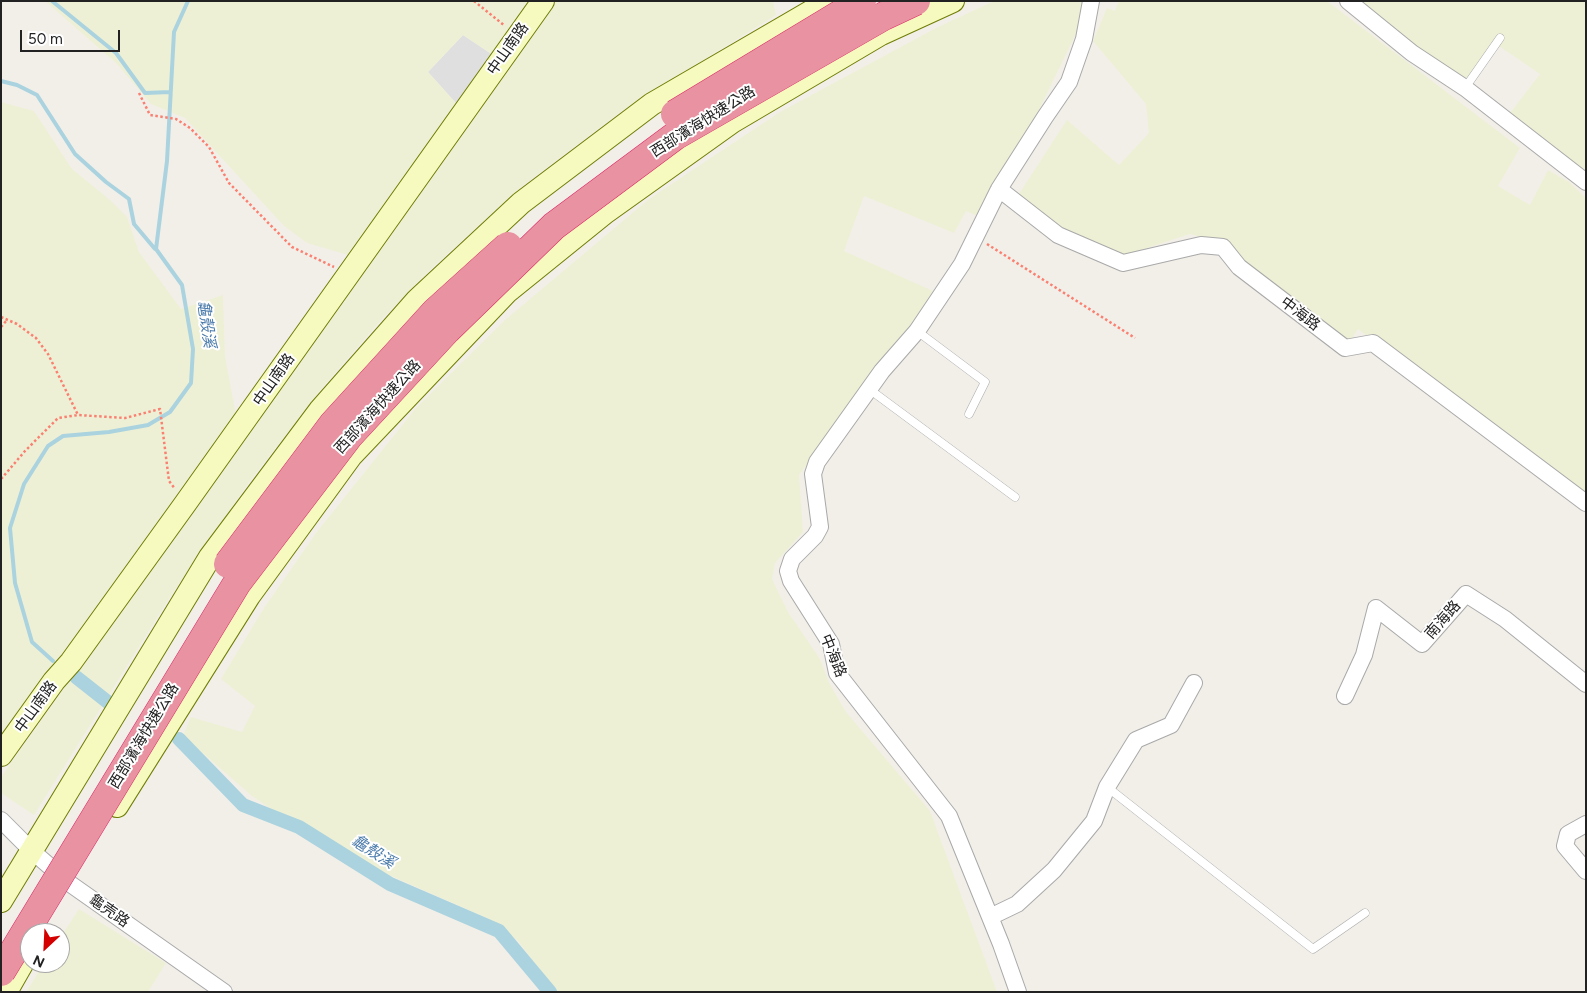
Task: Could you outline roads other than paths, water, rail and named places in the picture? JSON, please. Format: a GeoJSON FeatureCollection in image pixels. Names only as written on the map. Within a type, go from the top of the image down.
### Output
{"type":"FeatureCollection","features":[{"type":"Feature","properties":{"kind":"highway","name":"西部濱海快速公路"},"geometry":{"type":"LineString","coordinates":[[1,935],[222,571],[333,424],[435,312],[542,216],[666,120],[862,1]]}},
{"type":"Feature","properties":{"kind":"highway","name":"西部濱海快速公路"},"geometry":{"type":"LineString","coordinates":[[1,972],[237,583],[349,436],[448,330],[554,226],[675,136],[884,16],[916,1]]}},
{"type":"Feature","properties":{"kind":"street","name":"中山南路"},"geometry":{"type":"LineString","coordinates":[[1,755],[54,680],[71,662],[186,504],[543,1]]}},
{"type":"Feature","properties":{"kind":"street"},"geometry":{"type":"LineString","coordinates":[[1,900],[210,557],[320,410],[417,300],[521,203],[652,104],[829,1]]}},
{"type":"Feature","properties":{"kind":"street"},"geometry":{"type":"LineString","coordinates":[[46,923],[249,596],[352,456],[507,292],[606,212],[732,122],[880,34],[953,1]]}},
{"type":"Feature","properties":{"kind":"street","name":"中海路"},"geometry":{"type":"LineString","coordinates":[[1018,992],[949,816],[837,674],[831,644],[791,581],[788,571],[792,559],[815,536],[820,527],[818,504],[813,485],[816,462],[882,371],[917,331],[962,264],[999,189],[1069,82],[1084,39],[1091,1]]}},
{"type":"Feature","properties":{"kind":"street"},"geometry":{"type":"LineString","coordinates":[[1348,1],[1412,53],[1466,88],[1586,182]]}},
{"type":"Feature","properties":{"kind":"street","name":"中海路"},"geometry":{"type":"LineString","coordinates":[[999,189],[1058,235],[1123,263],[1201,245],[1223,247],[1239,267],[1345,348],[1373,343],[1586,503]]}},
{"type":"Feature","properties":{"kind":"street","name":"南海路"},"geometry":{"type":"LineString","coordinates":[[1346,696],[1364,655],[1376,608],[1422,644],[1466,594],[1504,619],[1586,684]]}},
{"type":"Feature","properties":{"kind":"street"},"geometry":{"type":"LineString","coordinates":[[990,917],[1017,904],[1054,870],[1094,821],[1107,787],[1136,740],[1171,725],[1194,683]]}},
{"type":"Feature","properties":{"kind":"street","name":"龜壳路"},"geometry":{"type":"LineString","coordinates":[[1,820],[32,851],[69,883],[224,992]]}},
{"type":"Feature","properties":{"kind":"street"},"geometry":{"type":"LineString","coordinates":[[1586,824],[1568,834],[1565,846],[1586,872]]}},
{"type":"Feature","properties":{"kind":"street"},"geometry":{"type":"LineString","coordinates":[[6,992],[20,968]]}},
{"type":"Feature","properties":{"kind":"lane"},"geometry":{"type":"LineString","coordinates":[[1466,88],[1500,38]]}},
{"type":"Feature","properties":{"kind":"lane"},"geometry":{"type":"LineString","coordinates":[[917,331],[985,382],[969,414]]}},
{"type":"Feature","properties":{"kind":"lane"},"geometry":{"type":"LineString","coordinates":[[869,389],[1015,497]]}},
{"type":"Feature","properties":{"kind":"lane"},"geometry":{"type":"LineString","coordinates":[[1107,787],[1314,949],[1365,913]]}},
{"type":"Feature","properties":{"kind":"waterway"},"geometry":{"type":"LineString","coordinates":[[52,1],[116,53],[145,93],[170,92]]}},
{"type":"Feature","properties":{"kind":"waterway","name":"龜殼溪"},"geometry":{"type":"LineString","coordinates":[[53,661],[32,642],[15,583],[10,528],[24,484],[48,446],[63,436],[109,432],[148,425],[170,412],[191,383],[193,349],[182,285],[156,249],[167,161],[174,32],[188,1]]}},
{"type":"Feature","properties":{"kind":"waterway"},"geometry":{"type":"LineString","coordinates":[[1,81],[17,85],[37,95],[75,154],[106,182],[129,199],[134,224],[155,249]]}},
{"type":"Feature","properties":{"kind":"waterway","name":"龜殼溪"},"geometry":{"type":"LineString","coordinates":[[76,677],[109,703]]}},
{"type":"Feature","properties":{"kind":"waterway","name":"龜殼溪"},"geometry":{"type":"LineString","coordinates":[[179,739],[243,805],[299,827],[390,884],[499,931],[550,992]]}}]}
